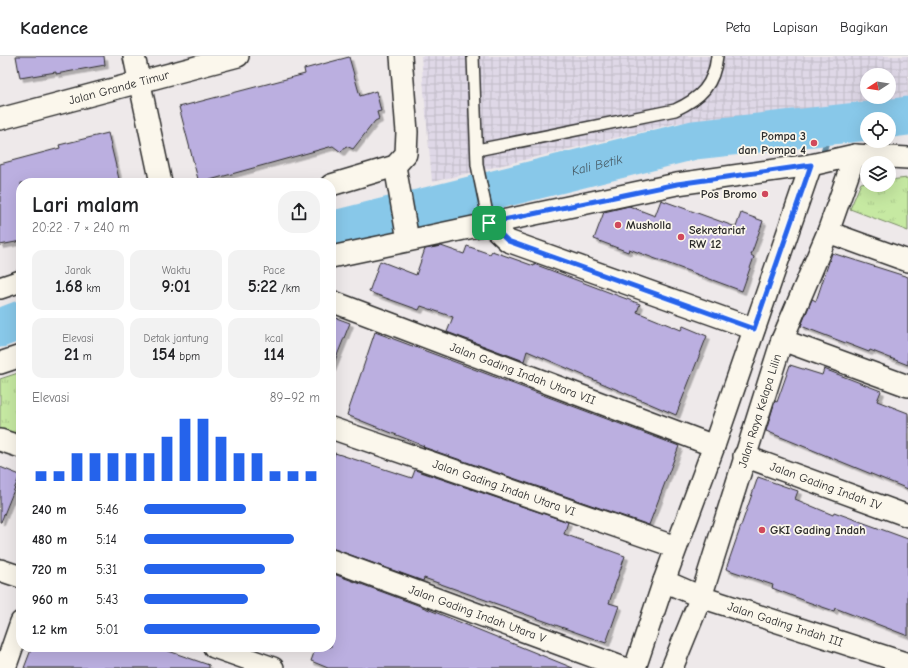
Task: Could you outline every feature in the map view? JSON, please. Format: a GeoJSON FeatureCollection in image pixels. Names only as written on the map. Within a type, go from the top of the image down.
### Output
{"type":"FeatureCollection","features":[{"type":"Feature","properties":{"kind":"street"},"geometry":{"type":"LineString","coordinates":[[134,56],[160,178]]}},
{"type":"Feature","properties":{"kind":"street","name":"Jalan Grande Timur"},"geometry":{"type":"LineString","coordinates":[[1,117],[139,84],[238,56]]}},
{"type":"Feature","properties":{"kind":"street"},"geometry":{"type":"LineString","coordinates":[[336,184],[395,170],[406,154],[407,146],[401,56]]}},
{"type":"Feature","properties":{"kind":"street"},"geometry":{"type":"LineString","coordinates":[[336,256],[412,234],[482,225],[677,184],[814,164],[848,157],[908,158]]}},
{"type":"Feature","properties":{"kind":"street","name":"Jalan Raya Kelapa Lilin"},"geometry":{"type":"LineString","coordinates":[[635,668],[678,587],[744,456],[782,340],[828,232],[848,157]]}},
{"type":"Feature","properties":{"kind":"street","name":"Jalan Raya Kelapa Lilin"},"geometry":{"type":"LineString","coordinates":[[672,668],[678,587],[676,547],[714,446],[754,329],[814,164]]}},
{"type":"Feature","properties":{"kind":"street"},"geometry":{"type":"LineString","coordinates":[[395,170],[412,234]]}},
{"type":"Feature","properties":{"kind":"street"},"geometry":{"type":"LineString","coordinates":[[482,225],[508,241],[754,329]]}},
{"type":"Feature","properties":{"kind":"street"},"geometry":{"type":"LineString","coordinates":[[828,232],[908,261]]}},
{"type":"Feature","properties":{"kind":"street"},"geometry":{"type":"LineString","coordinates":[[0,288],[16,283]]}},
{"type":"Feature","properties":{"kind":"street","name":"Jalan Gading Indah Utara VII"},"geometry":{"type":"LineString","coordinates":[[336,303],[714,446]]}},
{"type":"Feature","properties":{"kind":"street"},"geometry":{"type":"LineString","coordinates":[[782,340],[908,386]]}},
{"type":"Feature","properties":{"kind":"street"},"geometry":{"type":"LineString","coordinates":[[0,363],[16,358]]}},
{"type":"Feature","properties":{"kind":"street","name":"Jalan Gading Indah Utara VI"},"geometry":{"type":"LineString","coordinates":[[336,430],[676,547]]}},
{"type":"Feature","properties":{"kind":"street"},"geometry":{"type":"LineString","coordinates":[[0,440],[16,445]]}},
{"type":"Feature","properties":{"kind":"street","name":"Jalan Gading Indah IV"},"geometry":{"type":"LineString","coordinates":[[744,456],[908,516]]}},
{"type":"Feature","properties":{"kind":"street","name":"Jalan Gading Indah Utara V"},"geometry":{"type":"LineString","coordinates":[[336,562],[624,668]]}},
{"type":"Feature","properties":{"kind":"street"},"geometry":{"type":"LineString","coordinates":[[0,570],[16,575]]}},
{"type":"Feature","properties":{"kind":"street","name":"Jalan Gading Indah III"},"geometry":{"type":"LineString","coordinates":[[678,587],[908,664]]}},
{"type":"Feature","properties":{"kind":"street"},"geometry":{"type":"LineString","coordinates":[[5,668],[16,636]]}},
{"type":"Feature","properties":{"kind":"street"},"geometry":{"type":"LineString","coordinates":[[228,652],[273,668]]}},
{"type":"Feature","properties":{"kind":"lane"},"geometry":{"type":"LineString","coordinates":[[473,56],[478,171],[485,199],[482,225]]}},
{"type":"Feature","properties":{"kind":"lane"},"geometry":{"type":"LineString","coordinates":[[477,150],[675,110],[700,96],[716,69],[717,56]]}},
{"type":"Feature","properties":{"kind":"shaded area"},"geometry":{"type":"Polygon","coordinates":[[[421,56],[908,56],[908,110],[677,123],[432,182],[421,56]]]}},
{"type":"Feature","properties":{"kind":"green space"},"geometry":{"type":"Polygon","coordinates":[[[908,178],[908,231],[850,209],[860,185],[860,192],[896,192],[896,179],[908,178]]]}},
{"type":"Feature","properties":{"kind":"green space"},"geometry":{"type":"Polygon","coordinates":[[[16,374],[16,441],[0,435],[0,379],[16,374]]]}},
{"type":"Feature","properties":{"kind":"building"},"geometry":{"type":"Polygon","coordinates":[[[16,56],[104,56],[105,65],[56,74],[56,72],[20,78],[16,56]]]}},
{"type":"Feature","properties":{"kind":"building"},"geometry":{"type":"Polygon","coordinates":[[[349,57],[360,96],[376,91],[381,111],[377,112],[379,119],[375,121],[353,149],[346,146],[341,152],[333,146],[217,178],[198,178],[179,107],[305,74],[304,69],[349,57]]]}},
{"type":"Feature","properties":{"kind":"building"},"geometry":{"type":"Polygon","coordinates":[[[108,133],[119,178],[16,178],[16,242],[0,245],[0,164],[60,148],[59,145],[108,133]]]}},
{"type":"Feature","properties":{"kind":"building"},"geometry":{"type":"Polygon","coordinates":[[[661,200],[736,227],[741,213],[763,221],[751,255],[754,257],[742,291],[629,249],[628,252],[594,239],[604,212],[629,206],[655,216],[661,200]]]}},
{"type":"Feature","properties":{"kind":"building"},"geometry":{"type":"Polygon","coordinates":[[[441,246],[464,254],[467,246],[490,254],[492,251],[534,266],[534,264],[640,304],[637,312],[681,330],[683,326],[707,336],[676,415],[527,351],[524,361],[447,332],[453,317],[421,306],[419,310],[369,292],[380,261],[416,275],[425,249],[441,246]]]}},
{"type":"Feature","properties":{"kind":"building"},"geometry":{"type":"Polygon","coordinates":[[[832,253],[908,277],[908,365],[801,326],[812,299],[816,301],[832,253]]]}},
{"type":"Feature","properties":{"kind":"building"},"geometry":{"type":"Polygon","coordinates":[[[336,318],[350,323],[336,358],[336,318]]]}},
{"type":"Feature","properties":{"kind":"building"},"geometry":{"type":"Polygon","coordinates":[[[375,332],[679,446],[649,525],[423,447],[424,446],[347,415],[375,332]]]}},
{"type":"Feature","properties":{"kind":"building"},"geometry":{"type":"Polygon","coordinates":[[[790,365],[822,375],[824,369],[881,391],[877,401],[908,413],[908,489],[766,431],[775,401],[777,402],[790,365]]]}},
{"type":"Feature","properties":{"kind":"building"},"geometry":{"type":"Polygon","coordinates":[[[336,453],[412,478],[415,470],[568,522],[564,534],[625,556],[609,603],[619,606],[606,643],[424,578],[423,581],[336,550],[336,453]]]}},
{"type":"Feature","properties":{"kind":"building"},"geometry":{"type":"Polygon","coordinates":[[[0,467],[16,473],[16,485],[0,522],[0,467]]]}},
{"type":"Feature","properties":{"kind":"building"},"geometry":{"type":"Polygon","coordinates":[[[758,477],[798,491],[795,499],[833,515],[834,512],[908,539],[908,636],[835,608],[834,611],[808,602],[772,588],[773,585],[726,569],[758,477]]]}},
{"type":"Feature","properties":{"kind":"building"},"geometry":{"type":"Polygon","coordinates":[[[336,575],[415,604],[573,668],[328,668],[311,661],[314,652],[336,652],[336,575]]]}},
{"type":"Feature","properties":{"kind":"building"},"geometry":{"type":"Polygon","coordinates":[[[30,652],[171,652],[209,665],[209,668],[24,668],[30,652]]]}},
{"type":"Feature","properties":{"kind":"waterway","name":"Kali Betik"},"geometry":{"type":"LineString","coordinates":[[896,118],[908,116]]}},
{"type":"Feature","properties":{"kind":"waterway","name":"Kali Betik"},"geometry":{"type":"LineString","coordinates":[[336,230],[694,140],[860,122]]}},
{"type":"Feature","properties":{"kind":"waterway"},"geometry":{"type":"LineString","coordinates":[[821,159],[832,125]]}},
{"type":"Feature","properties":{"kind":"waterway","name":"Kali Betik"},"geometry":{"type":"LineString","coordinates":[[0,328],[16,322]]}},
{"type":"Feature","properties":{"kind":"place","name":"Pompa 3 dan Pompa 4"},"geometry":{"type":"Point","coordinates":[814,143]}},
{"type":"Feature","properties":{"kind":"place","name":"Pos Bromo"},"geometry":{"type":"Point","coordinates":[765,194]}},
{"type":"Feature","properties":{"kind":"place","name":"Musholla"},"geometry":{"type":"Point","coordinates":[618,225]}},
{"type":"Feature","properties":{"kind":"place","name":"Sekretariat RW 12"},"geometry":{"type":"Point","coordinates":[681,237]}},
{"type":"Feature","properties":{"kind":"place","name":"GKI Gading Indah"},"geometry":{"type":"Point","coordinates":[762,530]}},
{"type":"Feature","properties":{"kind":"route"},"geometry":{"type":"LineString","coordinates":[[811,165],[754,329],[508,241],[489,223],[677,184],[811,165]]}}]}
